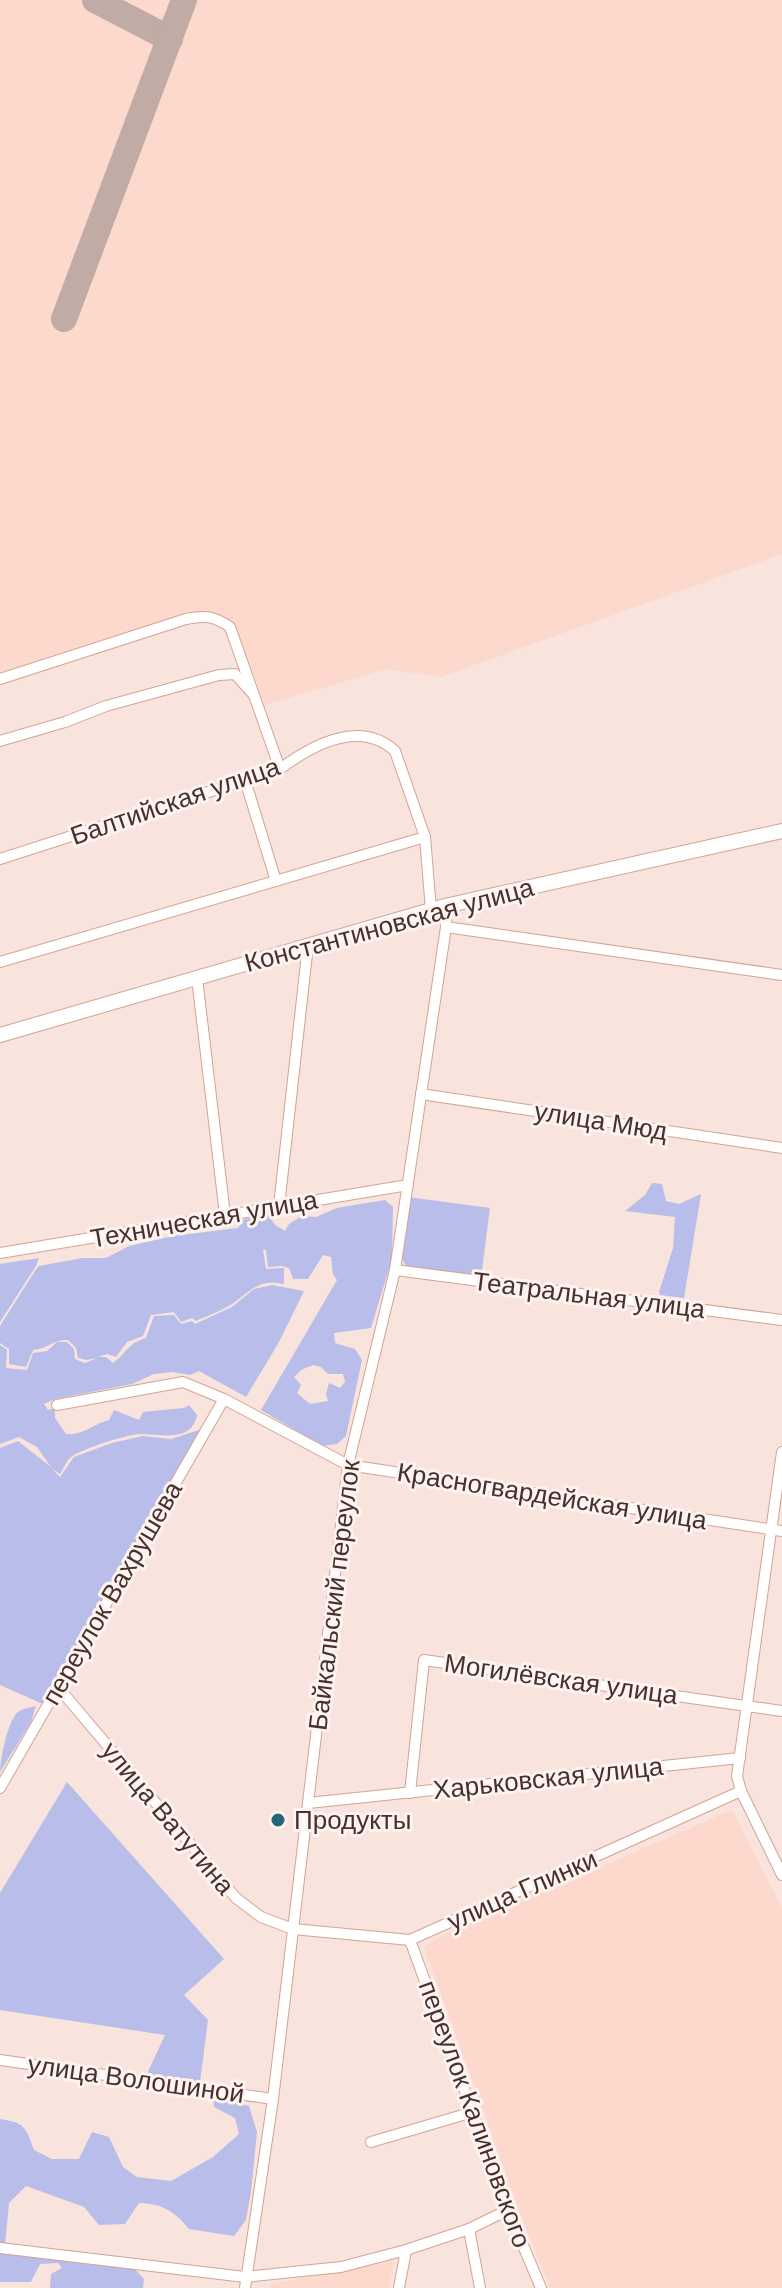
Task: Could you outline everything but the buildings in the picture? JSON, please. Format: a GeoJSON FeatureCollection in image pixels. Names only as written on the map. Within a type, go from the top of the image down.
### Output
{"type":"FeatureCollection","features":[{"type":"Feature","properties":{"kind":"street"},"geometry":{"type":"LineString","coordinates":[[0,679],[200,616],[216,617],[230,627],[280,769]]}},
{"type":"Feature","properties":{"kind":"street"},"geometry":{"type":"LineString","coordinates":[[0,741],[106,706],[219,675],[235,674],[255,697]]}},
{"type":"Feature","properties":{"kind":"street","name":"Балтийская улица"},"geometry":{"type":"LineString","coordinates":[[0,859],[280,769],[305,751],[332,740],[360,734],[384,741],[395,751],[425,837],[438,908]]}},
{"type":"Feature","properties":{"kind":"street"},"geometry":{"type":"LineString","coordinates":[[245,780],[276,881]]}},
{"type":"Feature","properties":{"kind":"street","name":"Константиновская улица"},"geometry":{"type":"LineString","coordinates":[[0,1035],[438,908],[782,831]]}},
{"type":"Feature","properties":{"kind":"street"},"geometry":{"type":"LineString","coordinates":[[0,962],[425,837]]}},
{"type":"Feature","properties":{"kind":"street","name":"Байкальский переулок"},"geometry":{"type":"LineString","coordinates":[[245,2282],[273,2099],[348,1465],[395,1270],[446,927],[438,908]]}},
{"type":"Feature","properties":{"kind":"street"},"geometry":{"type":"LineString","coordinates":[[446,927],[782,975]]}},
{"type":"Feature","properties":{"kind":"street"},"geometry":{"type":"LineString","coordinates":[[279,1206],[308,945]]}},
{"type":"Feature","properties":{"kind":"street"},"geometry":{"type":"LineString","coordinates":[[197,978],[225,1215]]}},
{"type":"Feature","properties":{"kind":"street","name":"улица Мюд"},"geometry":{"type":"LineString","coordinates":[[421,1094],[782,1148]]}},
{"type":"Feature","properties":{"kind":"street","name":"Техническая улица"},"geometry":{"type":"LineString","coordinates":[[0,1253],[408,1185]]}},
{"type":"Feature","properties":{"kind":"street","name":"Театральная улица"},"geometry":{"type":"LineString","coordinates":[[395,1270],[782,1320]]}},
{"type":"Feature","properties":{"kind":"street","name":"Красногвардейская улица"},"geometry":{"type":"LineString","coordinates":[[57,1405],[183,1382],[224,1399],[348,1465],[777,1531]]}},
{"type":"Feature","properties":{"kind":"street","name":"переулок Вахрушева"},"geometry":{"type":"LineString","coordinates":[[0,1788],[224,1399]]}},
{"type":"Feature","properties":{"kind":"street"},"geometry":{"type":"LineString","coordinates":[[782,1452],[777,1531],[737,1776],[741,1791],[777,1855],[782,1875]]}},
{"type":"Feature","properties":{"kind":"street","name":"Могилёвская улица"},"geometry":{"type":"LineString","coordinates":[[410,1793],[424,1660],[782,1711]]}},
{"type":"Feature","properties":{"kind":"street","name":"улица Ватутина"},"geometry":{"type":"LineString","coordinates":[[58,1687],[236,1898],[261,1917],[293,1929]]}},
{"type":"Feature","properties":{"kind":"street","name":"Харьковская улица"},"geometry":{"type":"LineString","coordinates":[[308,1803],[740,1758]]}},
{"type":"Feature","properties":{"kind":"street","name":"улица Глинки"},"geometry":{"type":"LineString","coordinates":[[293,1929],[410,1940],[741,1791]]}},
{"type":"Feature","properties":{"kind":"street","name":"переулок Калиновского"},"geometry":{"type":"LineString","coordinates":[[410,1940],[508,2210],[541,2288]]}},
{"type":"Feature","properties":{"kind":"street","name":"улица Волошиной"},"geometry":{"type":"LineString","coordinates":[[0,2060],[273,2099]]}},
{"type":"Feature","properties":{"kind":"street"},"geometry":{"type":"LineString","coordinates":[[371,2142],[473,2112]]}},
{"type":"Feature","properties":{"kind":"street"},"geometry":{"type":"LineString","coordinates":[[0,2248],[245,2282],[341,2267],[406,2250],[469,2229],[508,2210]]}},
{"type":"Feature","properties":{"kind":"street"},"geometry":{"type":"LineString","coordinates":[[469,2229],[480,2288]]}},
{"type":"Feature","properties":{"kind":"street"},"geometry":{"type":"LineString","coordinates":[[399,2288],[406,2250]]}},
{"type":"Feature","properties":{"kind":"shaded area"},"geometry":{"type":"Polygon","coordinates":[[[0,0],[782,0],[782,554],[441,677],[386,669],[265,705],[239,636],[232,625],[214,613],[184,617],[0,675],[0,0]]]}},
{"type":"Feature","properties":{"kind":"shaded area"},"geometry":{"type":"Polygon","coordinates":[[[652,1183],[662,1184],[666,1201],[679,1204],[701,1194],[684,1298],[660,1295],[659,1292],[673,1248],[675,1217],[625,1211],[645,1195],[652,1183]]]}},
{"type":"Feature","properties":{"kind":"shaded area"},"geometry":{"type":"Polygon","coordinates":[[[408,1197],[490,1208],[481,1278],[408,1268],[401,1258],[408,1197]]]}},
{"type":"Feature","properties":{"kind":"shaded area"},"geometry":{"type":"Polygon","coordinates":[[[385,1200],[393,1207],[392,1259],[371,1328],[334,1333],[335,1343],[355,1349],[362,1360],[346,1436],[337,1444],[322,1446],[261,1410],[337,1280],[331,1257],[323,1255],[308,1279],[293,1279],[289,1268],[268,1267],[266,1250],[263,1249],[266,1269],[284,1268],[284,1284],[261,1285],[250,1291],[228,1307],[196,1321],[192,1318],[181,1322],[174,1312],[151,1315],[143,1336],[127,1342],[116,1357],[107,1354],[98,1357],[106,1357],[113,1363],[130,1346],[146,1338],[154,1316],[174,1315],[181,1324],[192,1321],[195,1324],[232,1307],[254,1289],[272,1285],[304,1291],[279,1342],[246,1397],[199,1371],[190,1375],[173,1372],[154,1374],[132,1384],[55,1399],[44,1404],[48,1410],[55,1408],[55,1418],[66,1434],[83,1431],[109,1420],[114,1410],[139,1420],[143,1412],[189,1405],[197,1415],[189,1430],[182,1433],[134,1435],[82,1451],[70,1458],[60,1474],[52,1469],[60,1477],[74,1457],[112,1443],[143,1436],[171,1439],[202,1429],[43,1704],[0,1685],[0,1448],[18,1441],[51,1467],[37,1447],[19,1437],[0,1444],[0,1345],[7,1350],[6,1368],[27,1370],[33,1353],[47,1351],[57,1342],[67,1342],[74,1349],[75,1359],[85,1363],[97,1358],[78,1358],[76,1348],[68,1340],[63,1340],[54,1342],[42,1348],[33,1350],[26,1367],[9,1364],[9,1349],[0,1343],[0,1326],[35,1271],[39,1266],[83,1258],[106,1258],[129,1246],[173,1236],[238,1228],[244,1219],[268,1214],[275,1225],[285,1231],[289,1224],[302,1216],[316,1217],[337,1208],[385,1200]],[[313,1365],[294,1377],[301,1385],[297,1393],[310,1404],[328,1401],[329,1383],[340,1388],[345,1382],[343,1374],[328,1374],[321,1367],[313,1365]]]}},
{"type":"Feature","properties":{"kind":"shaded area"},"geometry":{"type":"Polygon","coordinates":[[[39,1258],[36,1266],[0,1322],[0,1264],[39,1258]]]}},
{"type":"Feature","properties":{"kind":"shaded area"},"geometry":{"type":"Polygon","coordinates":[[[36,1706],[31,1722],[0,1772],[5,1740],[14,1716],[36,1706]]]}},
{"type":"Feature","properties":{"kind":"shaded area"},"geometry":{"type":"Polygon","coordinates":[[[67,1782],[224,1959],[184,1995],[208,2020],[200,2082],[146,2076],[165,2035],[0,2010],[0,1893],[67,1782]]]}},
{"type":"Feature","properties":{"kind":"shaded area"},"geometry":{"type":"Polygon","coordinates":[[[732,1810],[782,1908],[782,2288],[550,2288],[424,1947],[444,1935],[732,1810]]]}},
{"type":"Feature","properties":{"kind":"shaded area"},"geometry":{"type":"Polygon","coordinates":[[[213,2096],[249,2106],[257,2132],[246,2220],[234,2236],[189,2229],[167,2210],[147,2203],[139,2203],[125,2224],[99,2225],[84,2207],[26,2186],[9,2203],[5,2245],[0,2244],[0,2119],[23,2127],[34,2150],[52,2159],[79,2159],[92,2132],[109,2137],[123,2167],[137,2177],[171,2181],[213,2157],[239,2134],[235,2118],[214,2107],[213,2096]]]}},
{"type":"Feature","properties":{"kind":"shaded area"},"geometry":{"type":"Polygon","coordinates":[[[0,2250],[132,2266],[144,2279],[143,2288],[50,2288],[51,2274],[62,2268],[58,2263],[40,2264],[31,2282],[0,2282],[0,2250]]]}},
{"type":"Feature","properties":{"kind":"shaded area"},"geometry":{"type":"Polygon","coordinates":[[[394,2261],[389,2288],[270,2288],[271,2284],[394,2261]]]}},
{"type":"Feature","properties":{"kind":"taxiway"},"geometry":{"type":"LineString","coordinates":[[95,0],[170,39]]}},
{"type":"Feature","properties":{"kind":"taxiway"},"geometry":{"type":"LineString","coordinates":[[64,319],[184,0]]}},
{"type":"Feature","properties":{"kind":"place","name":"Продукты"},"geometry":{"type":"Point","coordinates":[278,1820]}}]}
